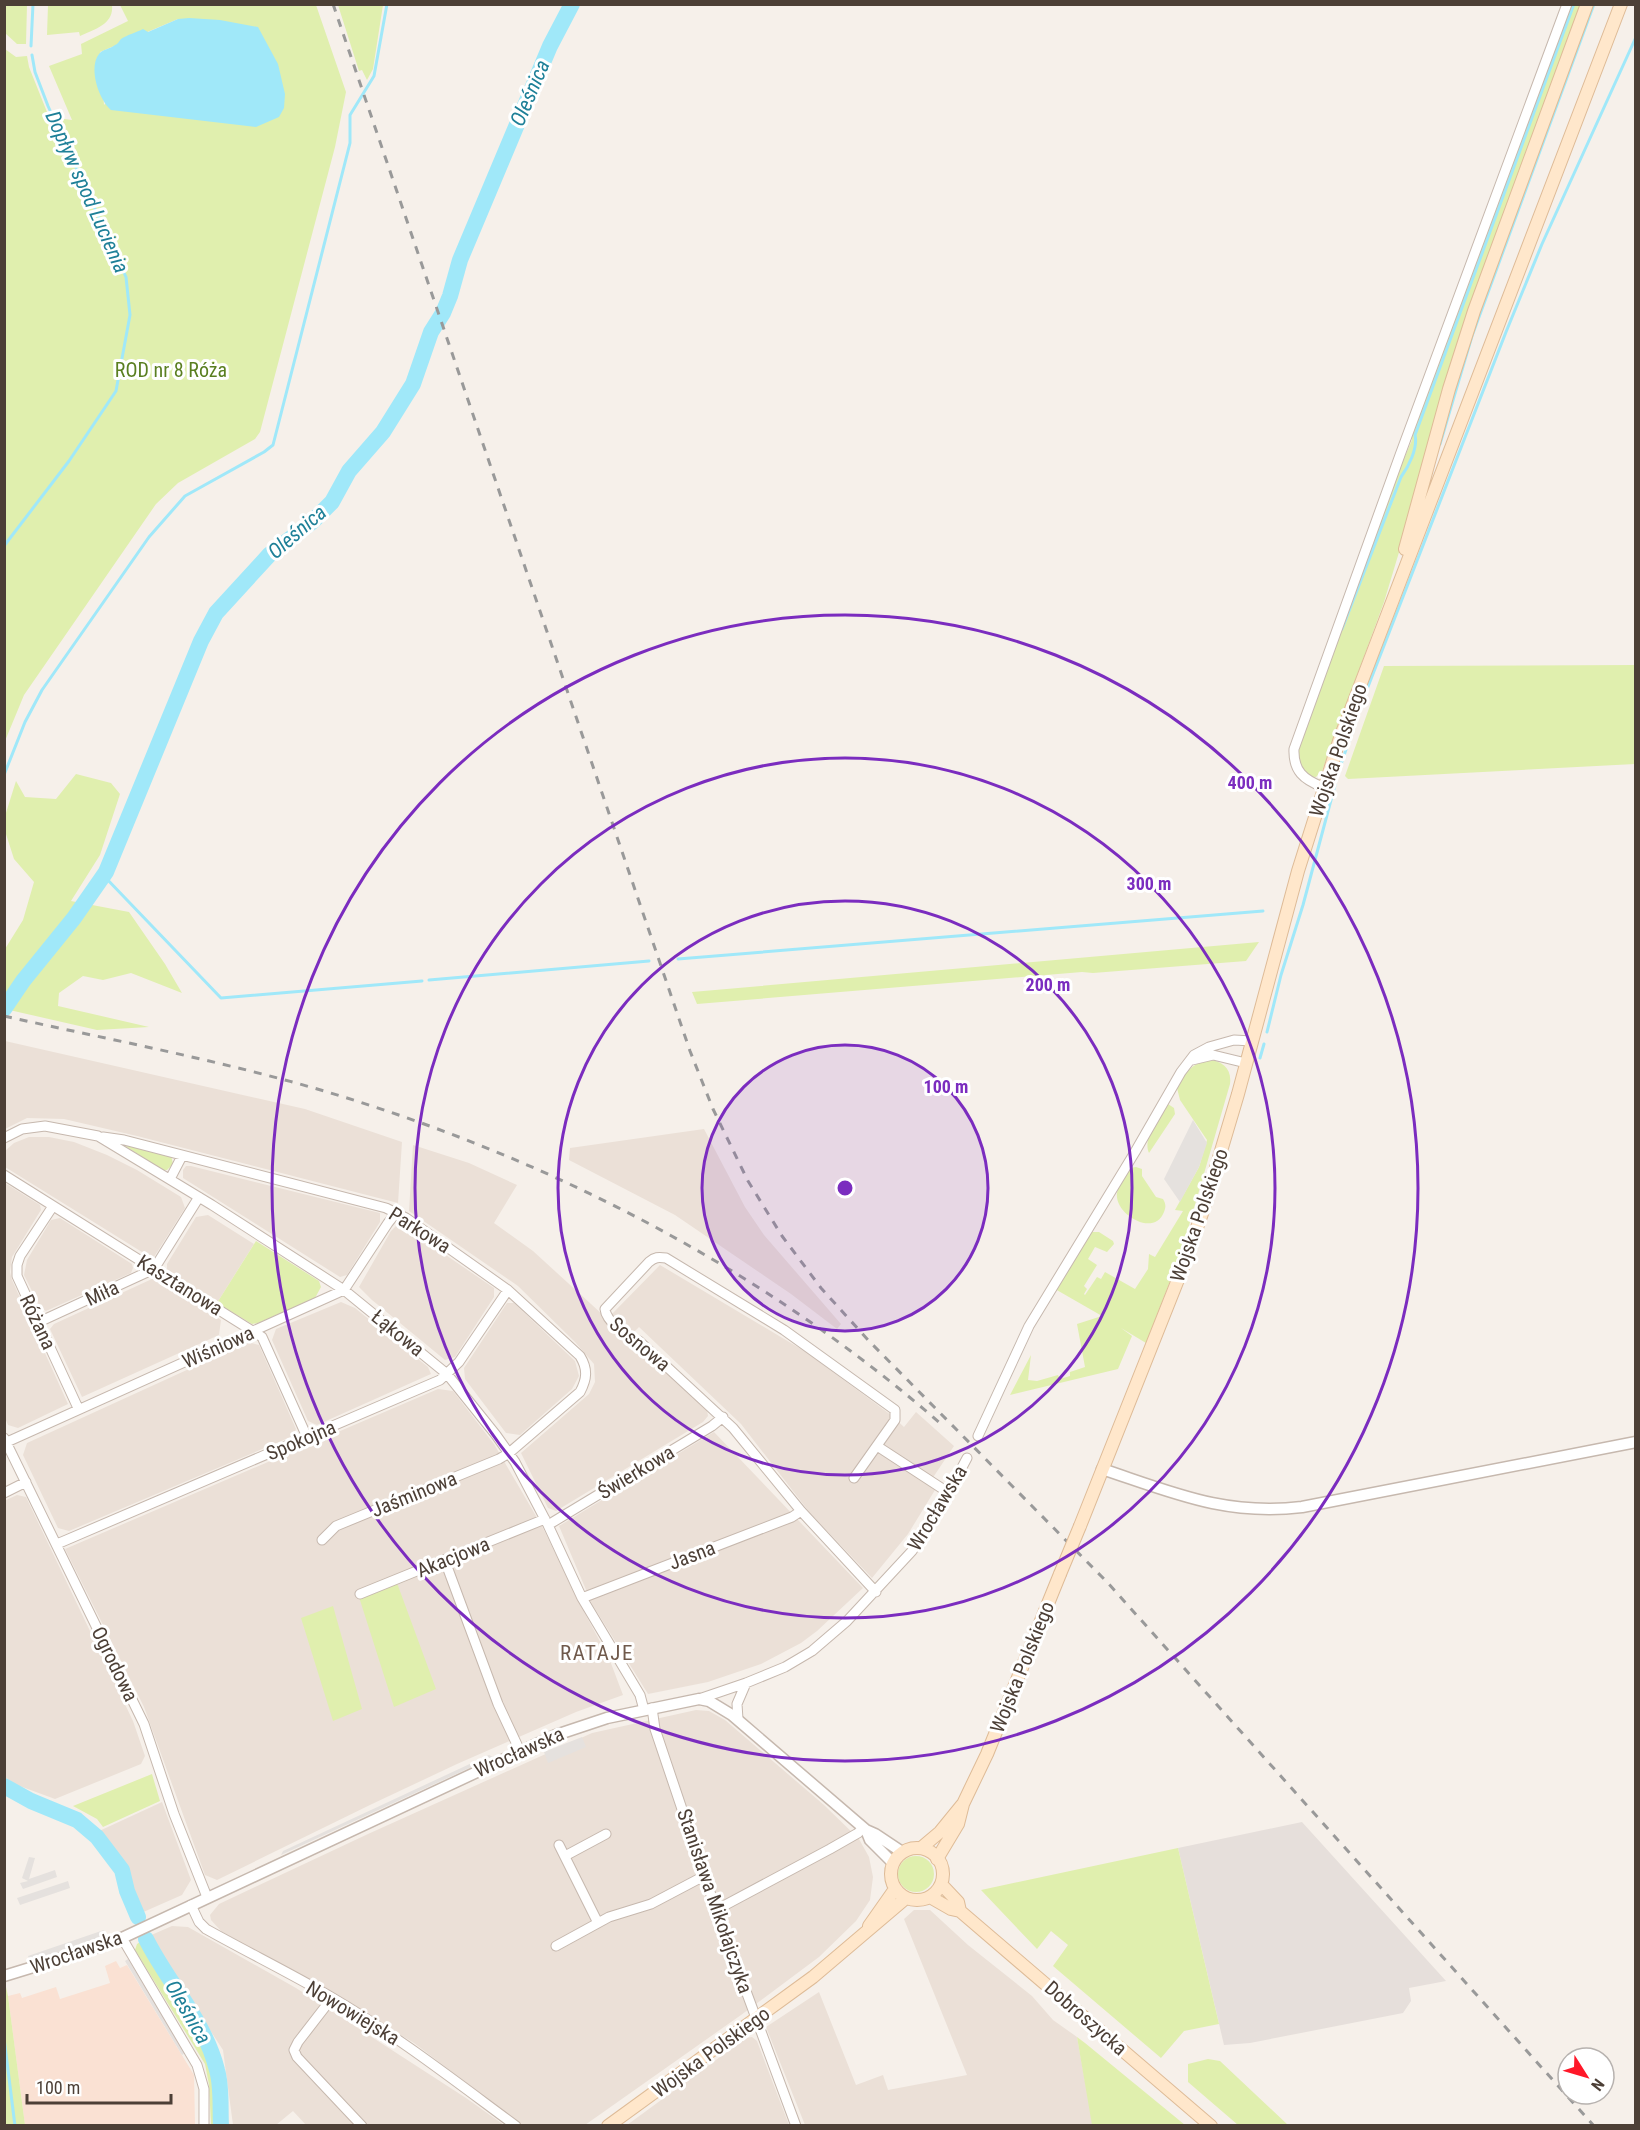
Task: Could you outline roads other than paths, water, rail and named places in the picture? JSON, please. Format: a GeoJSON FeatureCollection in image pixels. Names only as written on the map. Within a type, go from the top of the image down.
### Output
{"type":"FeatureCollection","features":[{"type":"Feature","properties":{"kind":"main road"},"geometry":{"type":"LineString","coordinates":[[1388,610],[1621,4]]}},
{"type":"Feature","properties":{"kind":"main road"},"geometry":{"type":"LineString","coordinates":[[1388,610],[1449,389],[1474,311],[1586,9]]}},
{"type":"Feature","properties":{"kind":"main road","name":"Wojska Polskiego"},"geometry":{"type":"LineString","coordinates":[[937,1859],[958,1824],[963,1804],[987,1754],[1183,1267],[1226,1137],[1323,787],[1388,610]]}},
{"type":"Feature","properties":{"kind":"main road","name":"Wojska Polskiego"},"geometry":{"type":"LineString","coordinates":[[921,1848],[940,1832],[963,1804]]}},
{"type":"Feature","properties":{"kind":"main road"},"geometry":{"type":"LineString","coordinates":[[921,1848],[929,1851],[942,1868],[941,1884],[930,1897],[915,1900],[906,1898],[895,1889],[891,1875],[893,1863],[902,1852],[921,1848]]}},
{"type":"Feature","properties":{"kind":"main road","name":"Dobroszycka"},"geometry":{"type":"LineString","coordinates":[[941,1884],[958,1902],[960,1911]]}},
{"type":"Feature","properties":{"kind":"main road","name":"Wojska Polskiego"},"geometry":{"type":"LineString","coordinates":[[867,1930],[895,1889]]}},
{"type":"Feature","properties":{"kind":"main road","name":"Dobroszycka"},"geometry":{"type":"LineString","coordinates":[[930,1897],[951,1910],[960,1911],[1211,2126]]}},
{"type":"Feature","properties":{"kind":"main road","name":"Wojska Polskiego"},"geometry":{"type":"LineString","coordinates":[[608,2126],[830,1964],[906,1898]]}},
{"type":"Feature","properties":{"kind":"street"},"geometry":{"type":"LineString","coordinates":[[1323,787],[1314,784],[1298,772],[1293,759],[1294,749],[1567,4]]}},
{"type":"Feature","properties":{"kind":"street"},"geometry":{"type":"LineString","coordinates":[[978,1436],[1029,1326],[1189,1060],[1199,1052],[1222,1042],[1252,1041]]}},
{"type":"Feature","properties":{"kind":"street"},"geometry":{"type":"LineString","coordinates":[[1189,1060],[1213,1055],[1246,1063]]}},
{"type":"Feature","properties":{"kind":"street","name":"Łąkowa"},"geometry":{"type":"LineString","coordinates":[[4,1138],[22,1129],[45,1126],[98,1136],[199,1197],[344,1290],[447,1374],[508,1453],[547,1522],[582,1598],[648,1709]]}},
{"type":"Feature","properties":{"kind":"street","name":"Parkowa"},"geometry":{"type":"LineString","coordinates":[[98,1136],[124,1140],[386,1208],[508,1290],[580,1356],[586,1365],[585,1384],[580,1392],[508,1453]]}},
{"type":"Feature","properties":{"kind":"street"},"geometry":{"type":"LineString","coordinates":[[170,1179],[182,1156]]}},
{"type":"Feature","properties":{"kind":"street","name":"Kasztanowa"},"geometry":{"type":"LineString","coordinates":[[4,1175],[262,1336],[307,1437]]}},
{"type":"Feature","properties":{"kind":"street"},"geometry":{"type":"LineString","coordinates":[[154,1269],[199,1197]]}},
{"type":"Feature","properties":{"kind":"street","name":"Różana"},"geometry":{"type":"LineString","coordinates":[[53,1206],[20,1256],[16,1276],[78,1408]]}},
{"type":"Feature","properties":{"kind":"street"},"geometry":{"type":"LineString","coordinates":[[344,1290],[396,1213]]}},
{"type":"Feature","properties":{"kind":"street","name":"Sosnowa"},"geometry":{"type":"LineString","coordinates":[[854,1478],[897,1414],[891,1406],[784,1330],[666,1258],[654,1258],[608,1304],[605,1313],[723,1417],[801,1511],[876,1592]]}},
{"type":"Feature","properties":{"kind":"street","name":"Miła"},"geometry":{"type":"LineString","coordinates":[[39,1322],[154,1269]]}},
{"type":"Feature","properties":{"kind":"street","name":"Wiśniowa"},"geometry":{"type":"LineString","coordinates":[[6,1440],[344,1290]]}},
{"type":"Feature","properties":{"kind":"street","name":"Spokojna"},"geometry":{"type":"LineString","coordinates":[[57,1544],[434,1383],[459,1362],[508,1290]]}},
{"type":"Feature","properties":{"kind":"street","name":"Świerkowa"},"geometry":{"type":"LineString","coordinates":[[547,1522],[712,1426],[723,1417]]}},
{"type":"Feature","properties":{"kind":"street","name":"Ogrodowa"},"geometry":{"type":"LineString","coordinates":[[6,1440],[144,1724],[174,1814],[207,1897]]}},
{"type":"Feature","properties":{"kind":"street"},"geometry":{"type":"LineString","coordinates":[[1102,1468],[1200,1502],[1253,1510],[1276,1510],[1302,1507],[1635,1442]]}},
{"type":"Feature","properties":{"kind":"street"},"geometry":{"type":"LineString","coordinates":[[877,1446],[949,1493]]}},
{"type":"Feature","properties":{"kind":"street","name":"Jaśminowa"},"geometry":{"type":"LineString","coordinates":[[322,1540],[336,1526],[499,1459],[508,1453]]}},
{"type":"Feature","properties":{"kind":"street","name":"Wrocławska"},"geometry":{"type":"LineString","coordinates":[[4,1976],[122,1938],[520,1751],[586,1724],[699,1699],[785,1667],[812,1651],[847,1622],[912,1551],[949,1493],[967,1458]]}},
{"type":"Feature","properties":{"kind":"street"},"geometry":{"type":"LineString","coordinates":[[4,1493],[26,1482]]}},
{"type":"Feature","properties":{"kind":"street","name":"Jasna"},"geometry":{"type":"LineString","coordinates":[[582,1598],[792,1517],[801,1511]]}},
{"type":"Feature","properties":{"kind":"street","name":"Akacjowa"},"geometry":{"type":"LineString","coordinates":[[360,1594],[547,1522]]}},
{"type":"Feature","properties":{"kind":"street"},"geometry":{"type":"LineString","coordinates":[[445,1560],[498,1704],[520,1751]]}},
{"type":"Feature","properties":{"kind":"street"},"geometry":{"type":"LineString","coordinates":[[738,1719],[737,1704],[746,1683]]}},
{"type":"Feature","properties":{"kind":"street"},"geometry":{"type":"LineString","coordinates":[[699,1699],[719,1706],[738,1719],[864,1829],[902,1852]]}},
{"type":"Feature","properties":{"kind":"street","name":"Stanisława Mikołajczyka"},"geometry":{"type":"LineString","coordinates":[[648,1709],[716,1910],[796,2126]]}},
{"type":"Feature","properties":{"kind":"street"},"geometry":{"type":"LineString","coordinates":[[864,1829],[870,1840],[893,1863]]}},
{"type":"Feature","properties":{"kind":"street"},"geometry":{"type":"LineString","coordinates":[[716,1910],[864,1829]]}},
{"type":"Feature","properties":{"kind":"street"},"geometry":{"type":"LineString","coordinates":[[565,1856],[606,1834]]}},
{"type":"Feature","properties":{"kind":"street"},"geometry":{"type":"LineString","coordinates":[[560,1845],[598,1923]]}},
{"type":"Feature","properties":{"kind":"street"},"geometry":{"type":"LineString","coordinates":[[556,1946],[609,1917],[651,1904],[706,1875]]}},
{"type":"Feature","properties":{"kind":"street","name":"Nowowiejska"},"geometry":{"type":"LineString","coordinates":[[191,1905],[199,1922],[206,1929],[332,1998],[412,2049],[516,2126]]}},
{"type":"Feature","properties":{"kind":"street"},"geometry":{"type":"LineString","coordinates":[[122,1938],[124,1945],[198,2065],[204,2089],[204,2126]]}},
{"type":"Feature","properties":{"kind":"street"},"geometry":{"type":"LineString","coordinates":[[332,1998],[294,2050],[297,2057],[362,2126]]}},
{"type":"Feature","properties":{"kind":"water"},"geometry":{"type":"Polygon","coordinates":[[[178,19],[220,20],[258,27],[278,64],[285,94],[284,108],[279,117],[256,127],[111,110],[96,84],[95,67],[99,54],[116,45],[121,39],[143,29],[148,32],[178,19]]]}},
{"type":"Feature","properties":{"kind":"waterway","name":"Dopływ spod Lucienia"},"geometry":{"type":"LineString","coordinates":[[31,46],[33,4]]}},
{"type":"Feature","properties":{"kind":"waterway"},"geometry":{"type":"LineString","coordinates":[[4,775],[25,722],[42,690],[149,537],[185,496],[273,445],[350,143],[350,115],[374,76],[387,4]]}},
{"type":"Feature","properties":{"kind":"waterway","name":"Oleśnica"},"geometry":{"type":"LineString","coordinates":[[4,1009],[23,981],[74,918],[106,872],[201,641],[216,613],[270,554],[312,522],[332,502],[349,471],[383,432],[413,384],[431,332],[450,296],[460,260],[550,46],[572,4]]}},
{"type":"Feature","properties":{"kind":"waterway"},"geometry":{"type":"LineString","coordinates":[[1342,629],[1401,477],[1412,457],[1415,435],[1574,4]]}},
{"type":"Feature","properties":{"kind":"waterway"},"geometry":{"type":"LineString","coordinates":[[1440,444],[1472,336],[1594,4]]}},
{"type":"Feature","properties":{"kind":"waterway"},"geometry":{"type":"LineString","coordinates":[[1339,770],[1364,697],[1506,332],[1542,244],[1636,37]]}},
{"type":"Feature","properties":{"kind":"waterway","name":"Dopływ spod Lucienia"},"geometry":{"type":"LineString","coordinates":[[4,546],[69,461],[116,391],[130,315],[126,277],[48,106],[35,72],[32,55]]}},
{"type":"Feature","properties":{"kind":"waterway"},"geometry":{"type":"LineString","coordinates":[[1267,1032],[1335,785]]}},
{"type":"Feature","properties":{"kind":"waterway"},"geometry":{"type":"LineString","coordinates":[[103,875],[221,998],[422,981]]}},
{"type":"Feature","properties":{"kind":"waterway"},"geometry":{"type":"LineString","coordinates":[[678,959],[1263,911]]}},
{"type":"Feature","properties":{"kind":"waterway"},"geometry":{"type":"LineString","coordinates":[[429,980],[649,961]]}},
{"type":"Feature","properties":{"kind":"waterway"},"geometry":{"type":"LineString","coordinates":[[1260,1058],[1264,1044]]}},
{"type":"Feature","properties":{"kind":"waterway","name":"Oleśnica"},"geometry":{"type":"LineString","coordinates":[[4,1786],[31,1801],[77,1820],[97,1837],[122,1870],[127,1891],[138,1917]]}},
{"type":"Feature","properties":{"kind":"waterway","name":"Oleśnica"},"geometry":{"type":"LineString","coordinates":[[146,1939],[195,2019],[211,2052],[220,2083],[221,2126]]}},
{"type":"Feature","properties":{"kind":"waterway"},"geometry":{"type":"LineString","coordinates":[[4,2038],[15,2126]]}},
{"type":"Feature","properties":{"kind":"railway"},"geometry":{"type":"LineString","coordinates":[[333,4],[690,1051],[713,1109],[748,1181],[782,1236],[821,1288],[869,1341],[1107,1582],[1594,2126]]}},
{"type":"Feature","properties":{"kind":"railway"},"geometry":{"type":"LineString","coordinates":[[4,1016],[205,1060],[324,1091],[408,1118],[571,1185],[650,1224],[727,1268],[802,1316],[873,1368],[941,1424]]}},
{"type":"Feature","properties":{"kind":"district","name":"RATAJE"},"geometry":{"type":"Point","coordinates":[597,1653]}},
{"type":"Feature","properties":{"kind":"park label","name":"ROD nr 8 Róża"},"geometry":{"type":"Point","coordinates":[171,370]}}]}
